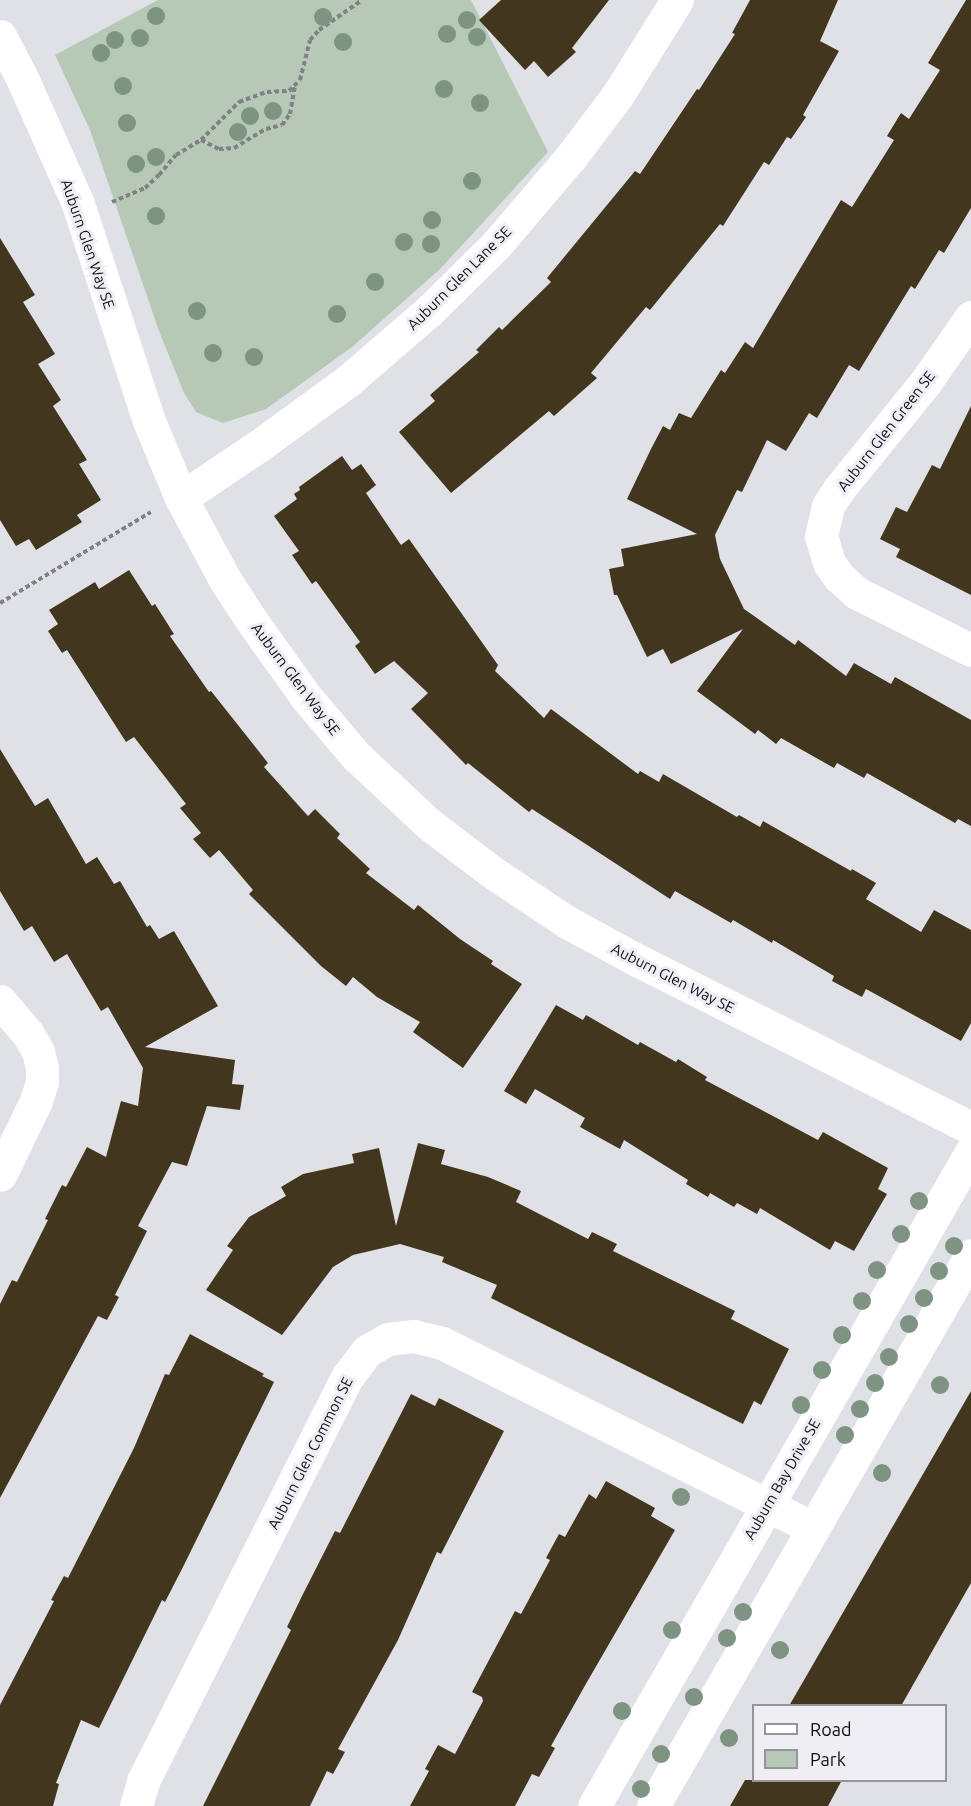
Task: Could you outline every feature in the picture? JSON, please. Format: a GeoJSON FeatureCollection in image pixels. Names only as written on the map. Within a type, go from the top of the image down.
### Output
{"type":"FeatureCollection","features":[{"type":"Feature","properties":{"kind":"street","name":"Auburn Glen Lane SE"},"geometry":{"type":"LineString","coordinates":[[181,498],[260,445],[349,380],[429,311],[496,245],[571,157],[617,96],[677,0]]}},
{"type":"Feature","properties":{"kind":"street","name":"Auburn Glen Way SE"},"geometry":{"type":"LineString","coordinates":[[0,36],[22,78],[80,215],[149,422],[181,498],[224,578],[306,697],[356,756],[429,824],[492,872],[567,922],[635,959],[971,1128]]}},
{"type":"Feature","properties":{"kind":"street","name":"Auburn Glen Green SE"},"geometry":{"type":"LineString","coordinates":[[971,317],[924,384],[839,489],[828,506],[821,536],[829,563],[839,577],[857,593],[971,650]]}},
{"type":"Feature","properties":{"kind":"street"},"geometry":{"type":"LineString","coordinates":[[0,1001],[28,1034],[38,1051],[42,1082],[36,1101],[0,1175]]}},
{"type":"Feature","properties":{"kind":"street","name":"Auburn Bay Drive SE"},"geometry":{"type":"LineString","coordinates":[[594,1806],[971,1152]]}},
{"type":"Feature","properties":{"kind":"street"},"geometry":{"type":"LineString","coordinates":[[653,1806],[971,1255]]}},
{"type":"Feature","properties":{"kind":"street","name":"Auburn Glen Common SE"},"geometry":{"type":"LineString","coordinates":[[136,1806],[143,1781],[348,1376],[367,1351],[388,1339],[414,1336],[442,1343],[813,1528]]}},
{"type":"Feature","properties":{"kind":"path"},"geometry":{"type":"LineString","coordinates":[[80,215],[144,188],[176,155],[201,140],[239,102],[267,92],[289,91],[300,80],[310,40],[319,30],[362,0]]}},
{"type":"Feature","properties":{"kind":"path"},"geometry":{"type":"LineString","coordinates":[[201,140],[219,149],[234,148],[266,129],[282,125],[290,114],[295,84]]}},
{"type":"Feature","properties":{"kind":"path"},"geometry":{"type":"LineString","coordinates":[[0,603],[139,518],[181,498]]}},
{"type":"Feature","properties":{"kind":"green space"},"geometry":{"type":"Polygon","coordinates":[[[158,0],[471,0],[548,152],[440,269],[352,347],[266,409],[223,423],[196,412],[184,393],[159,331],[90,130],[55,55],[158,0]]]}},
{"type":"Feature","properties":{"kind":"building"},"geometry":{"type":"Polygon","coordinates":[[[501,0],[609,0],[572,48],[576,52],[548,77],[534,61],[525,70],[479,20],[501,0]]]}},
{"type":"Feature","properties":{"kind":"building"},"geometry":{"type":"Polygon","coordinates":[[[750,0],[838,0],[820,41],[839,51],[803,115],[806,117],[791,139],[787,137],[769,165],[764,162],[723,226],[720,224],[650,310],[646,307],[591,373],[597,378],[554,416],[549,411],[451,493],[399,432],[435,401],[430,395],[479,352],[476,350],[499,327],[502,330],[551,282],[547,278],[635,171],[640,174],[735,34],[732,33],[750,0]]]}},
{"type":"Feature","properties":{"kind":"building"},"geometry":{"type":"Polygon","coordinates":[[[966,0],[971,0],[971,208],[944,253],[939,250],[915,289],[911,286],[859,371],[849,365],[817,418],[809,413],[786,451],[767,440],[742,492],[737,490],[715,535],[720,559],[744,609],[795,645],[798,640],[846,676],[854,663],[891,684],[895,677],[971,720],[971,826],[958,819],[955,823],[867,773],[864,778],[837,763],[834,768],[781,738],[776,744],[758,730],[755,734],[697,691],[743,629],[671,664],[663,649],[647,657],[617,595],[614,595],[609,569],[624,566],[621,549],[697,534],[627,499],[651,449],[663,426],[670,430],[679,413],[691,418],[721,370],[725,373],[745,342],[753,348],[841,200],[852,207],[894,140],[887,136],[901,113],[909,119],[940,70],[928,63],[966,0]]]}},
{"type":"Feature","properties":{"kind":"building"},"geometry":{"type":"Polygon","coordinates":[[[0,238],[35,295],[23,302],[55,354],[38,364],[61,400],[53,406],[87,460],[79,464],[101,500],[77,515],[82,522],[36,550],[29,539],[16,546],[0,520],[0,238]]]}},
{"type":"Feature","properties":{"kind":"building"},"geometry":{"type":"Polygon","coordinates":[[[971,406],[971,595],[896,557],[900,549],[880,539],[896,507],[907,512],[932,465],[940,469],[971,406]]]}},
{"type":"Feature","properties":{"kind":"building"},"geometry":{"type":"Polygon","coordinates":[[[342,456],[352,470],[361,464],[376,485],[366,493],[401,545],[409,539],[498,665],[495,671],[544,718],[551,709],[638,774],[640,771],[659,782],[663,774],[737,817],[739,815],[760,827],[763,821],[851,871],[852,869],[876,883],[866,899],[921,932],[934,910],[971,930],[971,1023],[961,1041],[866,989],[862,997],[832,981],[834,976],[773,940],[772,943],[733,920],[731,923],[675,891],[670,899],[532,809],[529,812],[468,763],[466,765],[411,709],[428,693],[394,661],[375,674],[355,646],[360,642],[316,581],[312,584],[292,555],[299,551],[274,516],[297,499],[294,494],[300,490],[299,487],[342,456]]]}},
{"type":"Feature","properties":{"kind":"building"},"geometry":{"type":"Polygon","coordinates":[[[129,570],[152,606],[155,604],[174,634],[170,636],[209,692],[211,691],[268,763],[264,767],[308,816],[315,809],[340,834],[337,838],[370,869],[366,873],[414,910],[418,905],[460,939],[493,961],[491,964],[522,984],[463,1068],[413,1032],[420,1022],[377,997],[353,977],[346,986],[321,966],[249,894],[253,890],[219,850],[210,858],[193,839],[201,833],[180,808],[186,804],[134,737],[126,742],[67,650],[62,653],[48,631],[58,624],[49,610],[95,582],[99,589],[129,570]]]}},
{"type":"Feature","properties":{"kind":"building"},"geometry":{"type":"Polygon","coordinates":[[[0,749],[35,806],[48,798],[86,864],[97,857],[114,884],[120,881],[147,927],[150,925],[159,939],[174,931],[218,1006],[145,1047],[235,1060],[232,1084],[244,1085],[240,1110],[207,1106],[187,1166],[172,1162],[138,1226],[147,1231],[115,1295],[119,1297],[107,1320],[98,1316],[0,1498],[0,1304],[12,1280],[17,1282],[48,1220],[45,1219],[62,1185],[66,1187],[87,1147],[106,1157],[121,1101],[138,1106],[143,1068],[108,1007],[101,1011],[67,954],[54,962],[32,926],[24,931],[0,891],[0,749]]]}},
{"type":"Feature","properties":{"kind":"building"},"geometry":{"type":"Polygon","coordinates":[[[556,1005],[583,1020],[586,1015],[638,1045],[640,1042],[676,1062],[678,1059],[707,1077],[705,1080],[818,1140],[823,1132],[888,1168],[878,1189],[887,1194],[854,1251],[835,1241],[830,1250],[760,1208],[757,1214],[737,1203],[734,1207],[710,1193],[708,1197],[686,1184],[688,1180],[624,1140],[620,1149],[580,1127],[585,1118],[535,1089],[526,1104],[504,1091],[556,1005]]]}},
{"type":"Feature","properties":{"kind":"building"},"geometry":{"type":"Polygon","coordinates":[[[418,1143],[445,1150],[441,1164],[488,1177],[521,1191],[516,1202],[588,1239],[592,1232],[617,1244],[613,1251],[735,1311],[731,1319],[789,1349],[761,1405],[754,1401],[743,1424],[491,1298],[497,1285],[442,1262],[444,1257],[400,1244],[353,1255],[333,1267],[282,1335],[206,1290],[233,1250],[227,1246],[249,1217],[286,1196],[281,1187],[303,1174],[354,1163],[352,1154],[379,1148],[396,1226],[418,1143]]]}},
{"type":"Feature","properties":{"kind":"building"},"geometry":{"type":"Polygon","coordinates":[[[190,1334],[264,1374],[262,1376],[274,1382],[184,1565],[165,1602],[162,1600],[99,1728],[81,1720],[56,1783],[59,1784],[53,1806],[0,1806],[0,1705],[54,1601],[51,1600],[64,1576],[68,1578],[134,1448],[165,1374],[169,1375],[190,1334]]]}},
{"type":"Feature","properties":{"kind":"building"},"geometry":{"type":"Polygon","coordinates":[[[971,1391],[971,1583],[902,1704],[790,1704],[971,1391]]]}},
{"type":"Feature","properties":{"kind":"building"},"geometry":{"type":"Polygon","coordinates":[[[411,1394],[435,1406],[439,1398],[504,1431],[441,1554],[437,1552],[398,1640],[338,1749],[345,1752],[333,1774],[327,1771],[310,1806],[203,1806],[291,1630],[287,1627],[302,1596],[335,1531],[340,1533],[411,1394]]]}},
{"type":"Feature","properties":{"kind":"building"},"geometry":{"type":"Polygon","coordinates":[[[606,1481],[655,1508],[651,1516],[675,1530],[551,1746],[555,1748],[539,1777],[532,1774],[515,1806],[410,1806],[429,1771],[425,1769],[438,1745],[455,1754],[483,1701],[482,1697],[472,1692],[515,1611],[521,1614],[550,1560],[546,1558],[559,1534],[565,1537],[589,1494],[596,1499],[606,1481]]]}},
{"type":"Feature","properties":{"kind":"building"},"geometry":{"type":"Polygon","coordinates":[[[745,1780],[752,1780],[752,1782],[841,1782],[828,1806],[730,1806],[745,1780]]]}}]}
